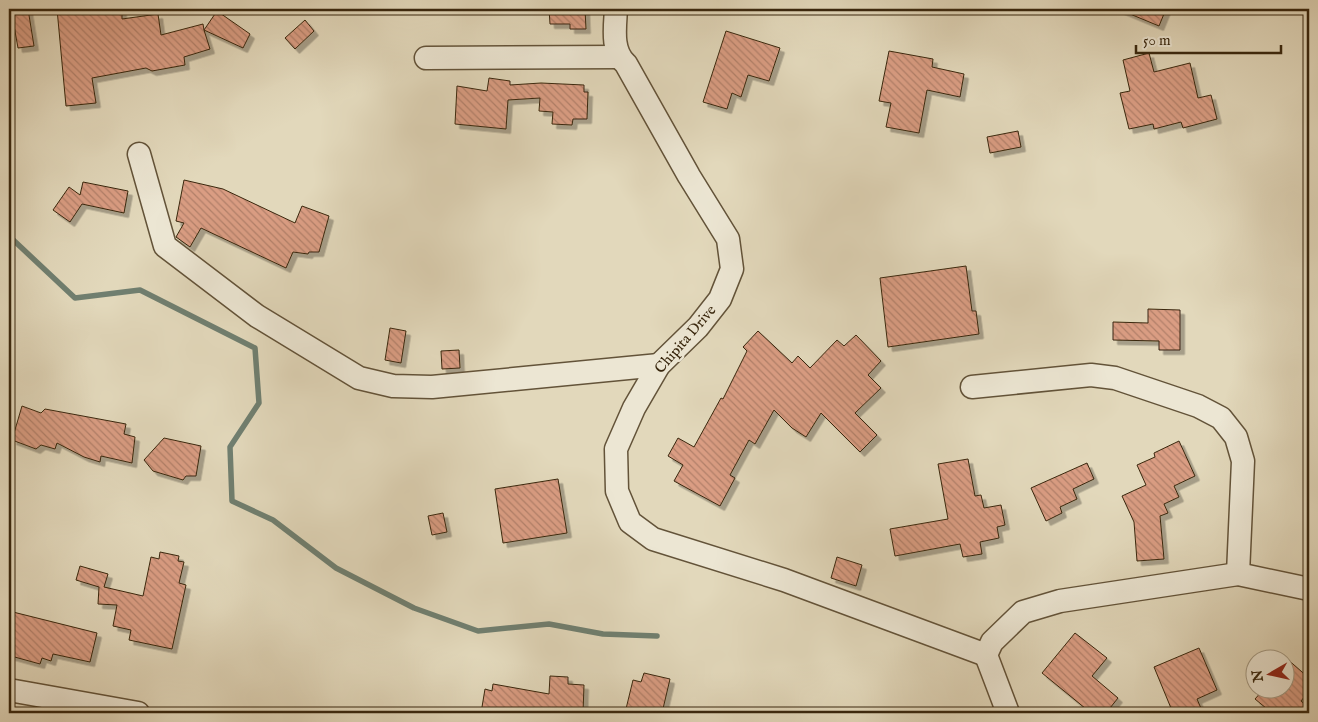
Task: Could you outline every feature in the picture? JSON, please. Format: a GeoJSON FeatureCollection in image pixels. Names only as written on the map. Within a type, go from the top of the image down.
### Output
{"type":"FeatureCollection","features":[{"type":"Feature","properties":{"kind":"street"},"geometry":{"type":"LineString","coordinates":[[426,58],[618,57],[615,33],[616,9]]}},
{"type":"Feature","properties":{"kind":"street","name":"Chipita Drive"},"geometry":{"type":"LineString","coordinates":[[618,57],[626,64],[689,176],[728,239],[732,269],[720,299],[698,327],[658,365],[634,408],[616,448],[617,491],[630,522],[653,539],[784,580],[986,655]]}},
{"type":"Feature","properties":{"kind":"street"},"geometry":{"type":"LineString","coordinates":[[139,154],[165,246],[257,316],[359,378],[392,386],[432,387],[658,365]]}},
{"type":"Feature","properties":{"kind":"street"},"geometry":{"type":"LineString","coordinates":[[972,387],[1091,375],[1115,378],[1198,406],[1221,418],[1236,437],[1243,461],[1238,574]]}},
{"type":"Feature","properties":{"kind":"street"},"geometry":{"type":"LineString","coordinates":[[1008,713],[986,655],[992,642],[1023,612],[1060,601],[1238,574],[1309,589]]}},
{"type":"Feature","properties":{"kind":"street"},"geometry":{"type":"LineString","coordinates":[[9,690],[138,713]]}},
{"type":"Feature","properties":{"kind":"building"},"geometry":{"type":"Polygon","coordinates":[[[11,9],[28,9],[34,46],[18,48],[11,9]]]}},
{"type":"Feature","properties":{"kind":"building"},"geometry":{"type":"Polygon","coordinates":[[[57,9],[78,9],[78,12],[122,10],[122,19],[158,14],[161,35],[203,24],[210,49],[184,57],[185,65],[152,71],[146,68],[92,78],[96,103],[66,106],[57,9]]]}},
{"type":"Feature","properties":{"kind":"building"},"geometry":{"type":"Polygon","coordinates":[[[549,9],[585,9],[586,29],[570,29],[570,24],[550,24],[549,9]]]}},
{"type":"Feature","properties":{"kind":"building"},"geometry":{"type":"Polygon","coordinates":[[[1118,9],[1166,9],[1159,26],[1118,9]]]}},
{"type":"Feature","properties":{"kind":"building"},"geometry":{"type":"Polygon","coordinates":[[[217,11],[250,34],[243,48],[204,30],[217,11]]]}},
{"type":"Feature","properties":{"kind":"building"},"geometry":{"type":"Polygon","coordinates":[[[305,20],[314,31],[295,49],[285,38],[305,20]]]}},
{"type":"Feature","properties":{"kind":"building"},"geometry":{"type":"Polygon","coordinates":[[[726,31],[780,48],[769,81],[748,75],[741,97],[732,93],[727,109],[703,102],[726,31]]]}},
{"type":"Feature","properties":{"kind":"building"},"geometry":{"type":"Polygon","coordinates":[[[889,51],[933,59],[932,67],[964,74],[960,97],[927,90],[919,133],[886,127],[891,103],[879,101],[889,51]]]}},
{"type":"Feature","properties":{"kind":"building"},"geometry":{"type":"Polygon","coordinates":[[[1149,53],[1154,72],[1190,63],[1198,98],[1211,95],[1217,119],[1183,128],[1181,122],[1154,129],[1153,124],[1129,129],[1120,93],[1130,91],[1123,60],[1149,53]]]}},
{"type":"Feature","properties":{"kind":"building"},"geometry":{"type":"Polygon","coordinates":[[[489,78],[510,81],[510,85],[541,83],[584,85],[584,92],[588,92],[587,119],[573,119],[572,125],[552,124],[553,112],[539,111],[540,98],[508,100],[506,129],[455,124],[457,86],[487,91],[489,78]]]}},
{"type":"Feature","properties":{"kind":"building"},"geometry":{"type":"Polygon","coordinates":[[[1018,131],[1021,147],[990,153],[987,137],[1018,131]]]}},
{"type":"Feature","properties":{"kind":"building"},"geometry":{"type":"Polygon","coordinates":[[[184,180],[223,189],[295,223],[302,206],[329,216],[319,252],[309,252],[308,254],[293,252],[286,268],[201,228],[190,247],[176,237],[184,223],[176,221],[184,180]]]}},
{"type":"Feature","properties":{"kind":"building"},"geometry":{"type":"Polygon","coordinates":[[[83,182],[128,191],[124,213],[82,204],[70,222],[53,210],[69,187],[80,195],[83,182]]]}},
{"type":"Feature","properties":{"kind":"building"},"geometry":{"type":"Polygon","coordinates":[[[966,266],[972,311],[976,311],[979,334],[888,347],[880,278],[966,266]]]}},
{"type":"Feature","properties":{"kind":"building"},"geometry":{"type":"Polygon","coordinates":[[[1148,309],[1180,310],[1180,350],[1159,350],[1159,341],[1113,340],[1113,322],[1148,323],[1148,309]]]}},
{"type":"Feature","properties":{"kind":"building"},"geometry":{"type":"Polygon","coordinates":[[[390,328],[406,331],[401,363],[385,360],[390,328]]]}},
{"type":"Feature","properties":{"kind":"building"},"geometry":{"type":"Polygon","coordinates":[[[758,331],[792,363],[798,356],[810,368],[837,340],[844,346],[856,335],[881,361],[868,375],[881,388],[855,413],[877,435],[860,452],[821,413],[806,437],[792,428],[774,410],[755,444],[749,440],[730,475],[735,478],[720,506],[674,481],[683,465],[668,456],[678,438],[694,447],[721,398],[723,399],[747,351],[743,347],[758,331]]]}},
{"type":"Feature","properties":{"kind":"building"},"geometry":{"type":"Polygon","coordinates":[[[459,350],[460,368],[442,369],[441,351],[459,350]]]}},
{"type":"Feature","properties":{"kind":"building"},"geometry":{"type":"Polygon","coordinates":[[[22,406],[41,413],[45,409],[126,424],[124,434],[135,437],[132,463],[101,456],[100,462],[84,457],[57,443],[55,449],[41,445],[36,449],[12,440],[22,406]]]}},
{"type":"Feature","properties":{"kind":"building"},"geometry":{"type":"Polygon","coordinates":[[[164,438],[201,446],[196,476],[186,476],[183,480],[153,471],[144,460],[164,438]]]}},
{"type":"Feature","properties":{"kind":"building"},"geometry":{"type":"Polygon","coordinates":[[[1179,441],[1195,476],[1174,486],[1179,497],[1164,504],[1168,513],[1160,516],[1164,559],[1137,561],[1134,522],[1122,496],[1146,485],[1137,465],[1155,457],[1154,453],[1179,441]]]}},
{"type":"Feature","properties":{"kind":"building"},"geometry":{"type":"Polygon","coordinates":[[[968,459],[975,496],[981,495],[984,508],[1001,505],[1005,525],[997,527],[999,538],[980,542],[982,554],[963,557],[960,544],[895,556],[890,529],[948,519],[938,464],[968,459]]]}},
{"type":"Feature","properties":{"kind":"building"},"geometry":{"type":"Polygon","coordinates":[[[1087,463],[1094,479],[1073,489],[1077,499],[1060,507],[1062,513],[1046,521],[1031,488],[1087,463]]]}},
{"type":"Feature","properties":{"kind":"building"},"geometry":{"type":"Polygon","coordinates":[[[558,479],[567,533],[503,543],[495,489],[558,479]]]}},
{"type":"Feature","properties":{"kind":"building"},"geometry":{"type":"Polygon","coordinates":[[[443,513],[447,532],[432,535],[428,516],[443,513]]]}},
{"type":"Feature","properties":{"kind":"building"},"geometry":{"type":"Polygon","coordinates":[[[160,552],[179,556],[178,561],[184,562],[179,583],[186,585],[172,649],[129,640],[131,630],[113,626],[117,605],[98,604],[99,587],[76,580],[80,566],[108,574],[104,587],[143,596],[151,557],[159,559],[160,552]]]}},
{"type":"Feature","properties":{"kind":"building"},"geometry":{"type":"Polygon","coordinates":[[[837,557],[862,565],[856,586],[831,578],[837,557]]]}},
{"type":"Feature","properties":{"kind":"building"},"geometry":{"type":"Polygon","coordinates":[[[9,611],[97,633],[90,662],[53,654],[51,661],[42,658],[40,664],[11,656],[13,648],[9,647],[9,611]]]}},
{"type":"Feature","properties":{"kind":"building"},"geometry":{"type":"Polygon","coordinates":[[[1075,633],[1107,658],[1092,676],[1118,698],[1106,713],[1091,713],[1042,673],[1075,633]]]}},
{"type":"Feature","properties":{"kind":"building"},"geometry":{"type":"Polygon","coordinates":[[[1199,648],[1217,690],[1197,699],[1203,713],[1173,713],[1154,667],[1199,648]]]}},
{"type":"Feature","properties":{"kind":"building"},"geometry":{"type":"Polygon","coordinates":[[[1296,667],[1309,678],[1309,691],[1301,701],[1309,708],[1309,713],[1272,713],[1256,700],[1296,700],[1296,667]]]}},
{"type":"Feature","properties":{"kind":"building"},"geometry":{"type":"Polygon","coordinates":[[[644,673],[670,679],[662,713],[625,713],[633,680],[641,682],[644,673]]]}},
{"type":"Feature","properties":{"kind":"building"},"geometry":{"type":"Polygon","coordinates":[[[550,676],[568,677],[568,684],[584,685],[583,713],[481,713],[485,689],[492,691],[493,684],[549,694],[550,676]]]}},
{"type":"Feature","properties":{"kind":"waterway"},"geometry":{"type":"LineString","coordinates":[[9,236],[75,298],[140,290],[255,348],[259,403],[230,447],[232,501],[273,520],[336,568],[414,608],[478,631],[549,624],[603,634],[657,636]]}}]}
